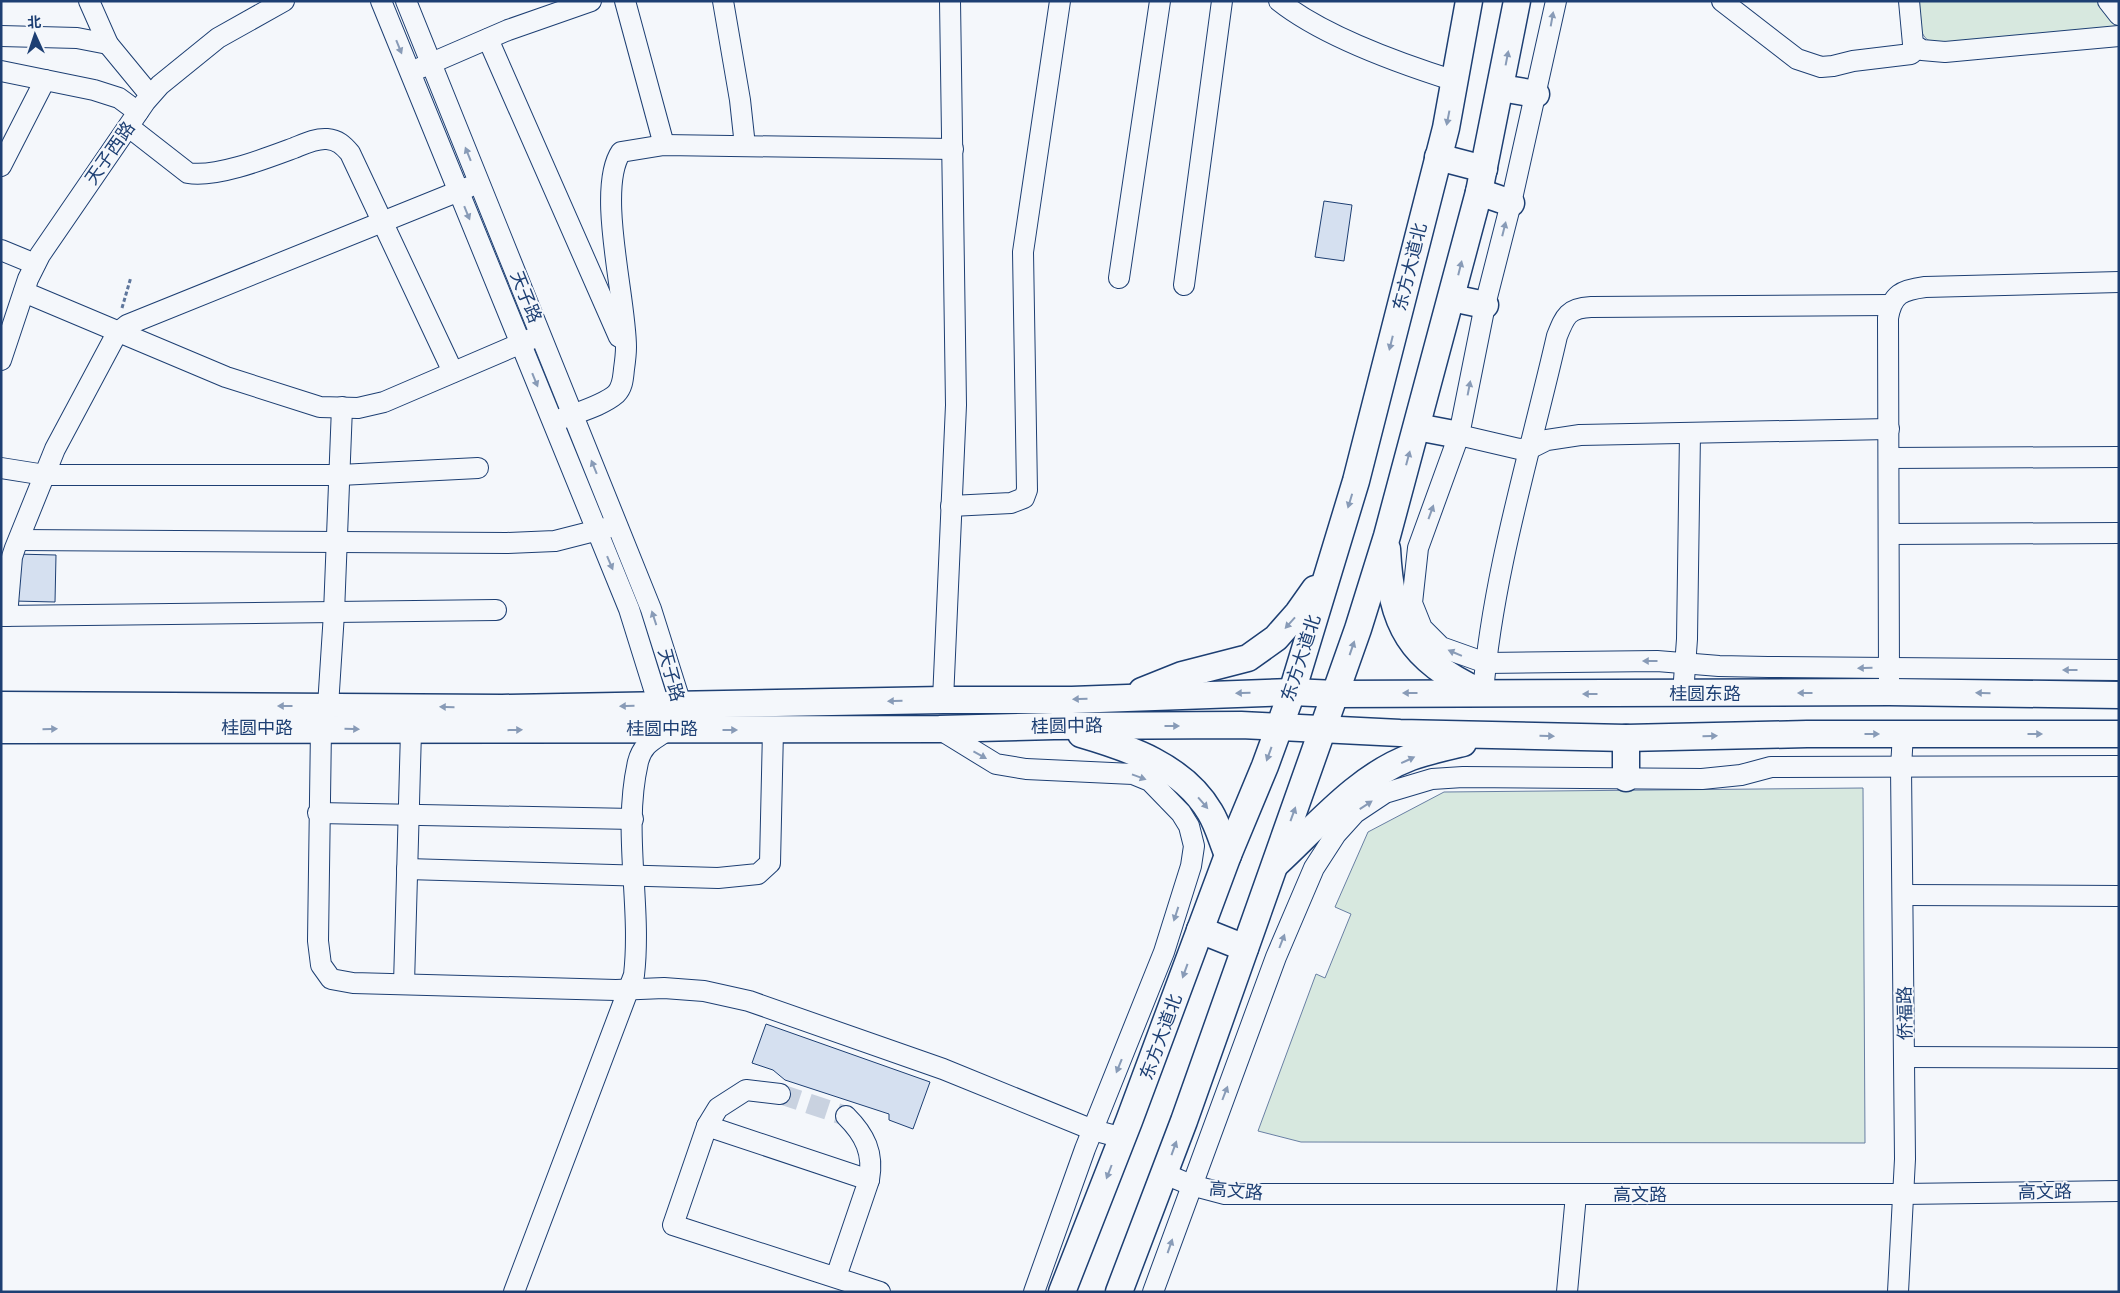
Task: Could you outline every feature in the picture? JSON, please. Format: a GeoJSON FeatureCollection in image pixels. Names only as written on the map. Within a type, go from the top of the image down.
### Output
{"type":"FeatureCollection","features":[{"type":"Feature","properties":{"kind":"main road","name":"东方大道北"},"geometry":{"type":"LineString","coordinates":[[1062,1292],[1123,1138],[1228,855],[1292,692],[1356,481],[1438,157],[1455,81],[1469,1]]}},
{"type":"Feature","properties":{"kind":"main road"},"geometry":{"type":"LineString","coordinates":[[1119,1292],[1165,1174],[1246,948],[1336,694],[1387,536],[1482,181],[1517,1]]}},
{"type":"Feature","properties":{"kind":"main road"},"geometry":{"type":"LineString","coordinates":[[1501,88],[1536,94]]}},
{"type":"Feature","properties":{"kind":"main road"},"geometry":{"type":"LineString","coordinates":[[1438,157],[1482,181],[1511,203]]}},
{"type":"Feature","properties":{"kind":"main road"},"geometry":{"type":"LineString","coordinates":[[1452,298],[1485,305]]}},
{"type":"Feature","properties":{"kind":"main road"},"geometry":{"type":"LineString","coordinates":[[1417,427],[1459,435]]}},
{"type":"Feature","properties":{"kind":"main road"},"geometry":{"type":"LineString","coordinates":[[1387,536],[1388,573],[1404,631],[1421,655],[1447,674],[1483,693]]}},
{"type":"Feature","properties":{"kind":"main road"},"geometry":{"type":"LineString","coordinates":[[1126,698],[1182,675],[1248,658],[1276,638],[1298,613],[1329,570]]}},
{"type":"Feature","properties":{"kind":"main road","name":"桂圆东路"},"geometry":{"type":"LineString","coordinates":[[1292,692],[1336,694],[1683,694],[1889,680],[2119,695]]}},
{"type":"Feature","properties":{"kind":"main road","name":"桂圆中路"},"geometry":{"type":"LineString","coordinates":[[1,730],[502,708],[1126,698],[1292,692]]}},
{"type":"Feature","properties":{"kind":"main road","name":"桂圆中路"},"geometry":{"type":"LineString","coordinates":[[1,705],[324,717],[411,731],[938,730],[1054,726],[1279,726],[1323,728]]}},
{"type":"Feature","properties":{"kind":"main road"},"geometry":{"type":"LineString","coordinates":[[1054,726],[1112,743],[1157,762],[1185,782],[1210,812],[1228,855]]}},
{"type":"Feature","properties":{"kind":"main road"},"geometry":{"type":"LineString","coordinates":[[1323,728],[1400,733],[1626,738],[1903,734],[2119,734]]}},
{"type":"Feature","properties":{"kind":"main road"},"geometry":{"type":"LineString","coordinates":[[1275,866],[1331,810],[1373,778],[1410,757],[1498,735]]}},
{"type":"Feature","properties":{"kind":"main road"},"geometry":{"type":"LineString","coordinates":[[1626,738],[1626,778]]}},
{"type":"Feature","properties":{"kind":"main road"},"geometry":{"type":"LineString","coordinates":[[1200,930],[1246,948]]}},
{"type":"Feature","properties":{"kind":"street"},"geometry":{"type":"LineString","coordinates":[[89,1],[108,44],[150,95]]}},
{"type":"Feature","properties":{"kind":"street","name":"天子西路"},"geometry":{"type":"LineString","coordinates":[[1,360],[9,310],[24,292],[35,264],[150,95],[218,38],[284,1]]}},
{"type":"Feature","properties":{"kind":"street","name":"天子路"},"geometry":{"type":"LineString","coordinates":[[381,1],[629,609],[670,705],[680,716],[670,730]]}},
{"type":"Feature","properties":{"kind":"street","name":"天子路"},"geometry":{"type":"LineString","coordinates":[[406,1],[652,609],[670,705]]}},
{"type":"Feature","properties":{"kind":"street"},"geometry":{"type":"LineString","coordinates":[[409,72],[488,39],[591,1]]}},
{"type":"Feature","properties":{"kind":"street"},"geometry":{"type":"LineString","coordinates":[[625,1],[664,145]]}},
{"type":"Feature","properties":{"kind":"street"},"geometry":{"type":"LineString","coordinates":[[723,1],[740,100],[745,146]]}},
{"type":"Feature","properties":{"kind":"street"},"geometry":{"type":"LineString","coordinates":[[944,700],[956,405],[950,1]]}},
{"type":"Feature","properties":{"kind":"street"},"geometry":{"type":"LineString","coordinates":[[951,506],[1011,503],[1024,498],[1027,490],[1023,252],[1060,1]]}},
{"type":"Feature","properties":{"kind":"street"},"geometry":{"type":"LineString","coordinates":[[1119,278],[1160,1]]}},
{"type":"Feature","properties":{"kind":"street"},"geometry":{"type":"LineString","coordinates":[[1184,285],[1222,1]]}},
{"type":"Feature","properties":{"kind":"street"},"geometry":{"type":"LineString","coordinates":[[1279,1],[1296,15],[1362,46],[1412,68],[1455,81]]}},
{"type":"Feature","properties":{"kind":"street"},"geometry":{"type":"LineString","coordinates":[[1556,1],[1511,203],[1485,305],[1459,435],[1418,548],[1412,603],[1422,628],[1441,647],[1486,663],[1565,660],[1686,662],[1889,680],[2119,670]]}},
{"type":"Feature","properties":{"kind":"street"},"geometry":{"type":"LineString","coordinates":[[1722,1],[1798,59],[1811,65],[1833,66],[1853,61],[1900,56],[1911,54],[1918,48]]}},
{"type":"Feature","properties":{"kind":"street"},"geometry":{"type":"LineString","coordinates":[[1909,1],[1911,36],[1918,48],[1945,52],[2119,36]]}},
{"type":"Feature","properties":{"kind":"street"},"geometry":{"type":"LineString","coordinates":[[2108,1],[2119,14]]}},
{"type":"Feature","properties":{"kind":"street"},"geometry":{"type":"LineString","coordinates":[[1,36],[77,38],[108,44]]}},
{"type":"Feature","properties":{"kind":"street"},"geometry":{"type":"LineString","coordinates":[[488,39],[620,339],[626,347]]}},
{"type":"Feature","properties":{"kind":"street"},"geometry":{"type":"LineString","coordinates":[[1,71],[94,90],[118,98],[134,119],[188,173],[199,175],[248,164],[311,141],[326,139],[340,142],[350,153],[453,372]]}},
{"type":"Feature","properties":{"kind":"street"},"geometry":{"type":"LineString","coordinates":[[1,166],[10,129],[45,80]]}},
{"type":"Feature","properties":{"kind":"street"},"geometry":{"type":"LineString","coordinates":[[552,423],[616,394],[622,385],[626,347],[613,213],[612,173],[615,160],[621,152],[664,145],[953,149]]}},
{"type":"Feature","properties":{"kind":"street"},"geometry":{"type":"LineString","coordinates":[[479,183],[127,325],[117,332],[55,449],[12,557],[4,616],[496,610]]}},
{"type":"Feature","properties":{"kind":"street"},"geometry":{"type":"LineString","coordinates":[[1,250],[35,264]]}},
{"type":"Feature","properties":{"kind":"street"},"geometry":{"type":"LineString","coordinates":[[1889,680],[1888,318],[1890,305],[1904,292],[1925,287],[2119,282]]}},
{"type":"Feature","properties":{"kind":"street"},"geometry":{"type":"LineString","coordinates":[[24,292],[226,377],[320,407],[358,408],[384,402],[541,334]]}},
{"type":"Feature","properties":{"kind":"street"},"geometry":{"type":"LineString","coordinates":[[1483,693],[1500,573],[1557,336],[1567,315],[1572,310],[1591,307],[1890,305]]}},
{"type":"Feature","properties":{"kind":"street"},"geometry":{"type":"LineString","coordinates":[[342,407],[334,613],[324,717],[318,813],[318,941],[324,972],[331,979],[404,984],[627,989],[664,988],[704,991],[749,1001],[943,1069],[1093,1130],[1123,1138]]}},
{"type":"Feature","properties":{"kind":"street"},"geometry":{"type":"LineString","coordinates":[[1459,435],[1500,445],[1531,448],[1548,440],[1580,435],[1889,429]]}},
{"type":"Feature","properties":{"kind":"street"},"geometry":{"type":"LineString","coordinates":[[1683,694],[1686,662],[1690,433]]}},
{"type":"Feature","properties":{"kind":"street"},"geometry":{"type":"LineString","coordinates":[[1889,458],[2119,457]]}},
{"type":"Feature","properties":{"kind":"street"},"geometry":{"type":"LineString","coordinates":[[1,468],[45,475],[340,475],[478,468]]}},
{"type":"Feature","properties":{"kind":"street"},"geometry":{"type":"LineString","coordinates":[[19,540],[506,543],[555,541],[617,524]]}},
{"type":"Feature","properties":{"kind":"street"},"geometry":{"type":"LineString","coordinates":[[1890,534],[2119,533]]}},
{"type":"Feature","properties":{"kind":"street"},"geometry":{"type":"LineString","coordinates":[[514,1292],[627,989],[634,975],[633,819],[635,782],[639,760],[646,745],[670,730]]}},
{"type":"Feature","properties":{"kind":"street"},"geometry":{"type":"LineString","coordinates":[[407,870],[634,876],[727,877],[758,874],[766,869],[770,863],[774,730]]}},
{"type":"Feature","properties":{"kind":"street"},"geometry":{"type":"LineString","coordinates":[[938,730],[996,764],[1026,769],[1133,774],[1150,781],[1181,813],[1189,826],[1194,846],[1191,866],[1164,952],[1093,1130],[1034,1292]]}},
{"type":"Feature","properties":{"kind":"street"},"geometry":{"type":"LineString","coordinates":[[404,984],[411,731]]}},
{"type":"Feature","properties":{"kind":"street","name":"侨福路"},"geometry":{"type":"LineString","coordinates":[[1898,1292],[1905,1159],[1906,1058],[1903,734]]}},
{"type":"Feature","properties":{"kind":"street"},"geometry":{"type":"LineString","coordinates":[[1153,1292],[1292,917],[1314,868],[1336,834],[1355,812],[1384,793],[1432,779],[1463,777],[1702,779],[1741,775],[1771,767],[2119,766]]}},
{"type":"Feature","properties":{"kind":"street"},"geometry":{"type":"LineString","coordinates":[[318,813],[633,819]]}},
{"type":"Feature","properties":{"kind":"street"},"geometry":{"type":"LineString","coordinates":[[1904,895],[2119,896]]}},
{"type":"Feature","properties":{"kind":"street"},"geometry":{"type":"LineString","coordinates":[[1906,1058],[2119,1058]]}},
{"type":"Feature","properties":{"kind":"street"},"geometry":{"type":"LineString","coordinates":[[780,1094],[746,1090],[718,1108],[707,1126],[673,1225],[880,1292]]}},
{"type":"Feature","properties":{"kind":"street"},"geometry":{"type":"LineString","coordinates":[[836,1277],[869,1180],[872,1164],[867,1144],[856,1126],[846,1116]]}},
{"type":"Feature","properties":{"kind":"street"},"geometry":{"type":"LineString","coordinates":[[707,1126],[869,1180]]}},
{"type":"Feature","properties":{"kind":"street","name":"高文路"},"geometry":{"type":"LineString","coordinates":[[1165,1174],[1191,1186],[1225,1194],[1902,1194],[2119,1191]]}},
{"type":"Feature","properties":{"kind":"street"},"geometry":{"type":"LineString","coordinates":[[1567,1292],[1576,1195]]}},
{"type":"Feature","properties":{"kind":"shaded area"},"geometry":{"type":"Polygon","coordinates":[[[1919,1],[2100,1],[2117,26],[2116,28],[1936,43],[1930,41],[1922,33],[1919,1]]]}},
{"type":"Feature","properties":{"kind":"shaded area"},"geometry":{"type":"Polygon","coordinates":[[[1863,788],[1865,1143],[1301,1142],[1258,1131],[1316,974],[1325,978],[1351,914],[1335,907],[1368,832],[1444,792],[1863,788]]]}},
{"type":"Feature","properties":{"kind":"building"},"geometry":{"type":"Polygon","coordinates":[[[1324,201],[1352,205],[1344,261],[1315,257],[1324,201]]]}},
{"type":"Feature","properties":{"kind":"building"},"geometry":{"type":"Polygon","coordinates":[[[15,554],[56,555],[55,602],[14,601],[15,554]]]}},
{"type":"Feature","properties":{"kind":"building"},"geometry":{"type":"Polygon","coordinates":[[[766,1024],[930,1082],[913,1129],[889,1120],[889,1114],[785,1080],[773,1070],[752,1063],[766,1024]]]}},
{"type":"Feature","properties":{"kind":"tunnel"},"geometry":{"type":"LineString","coordinates":[[780,1094],[846,1116]]}}]}
